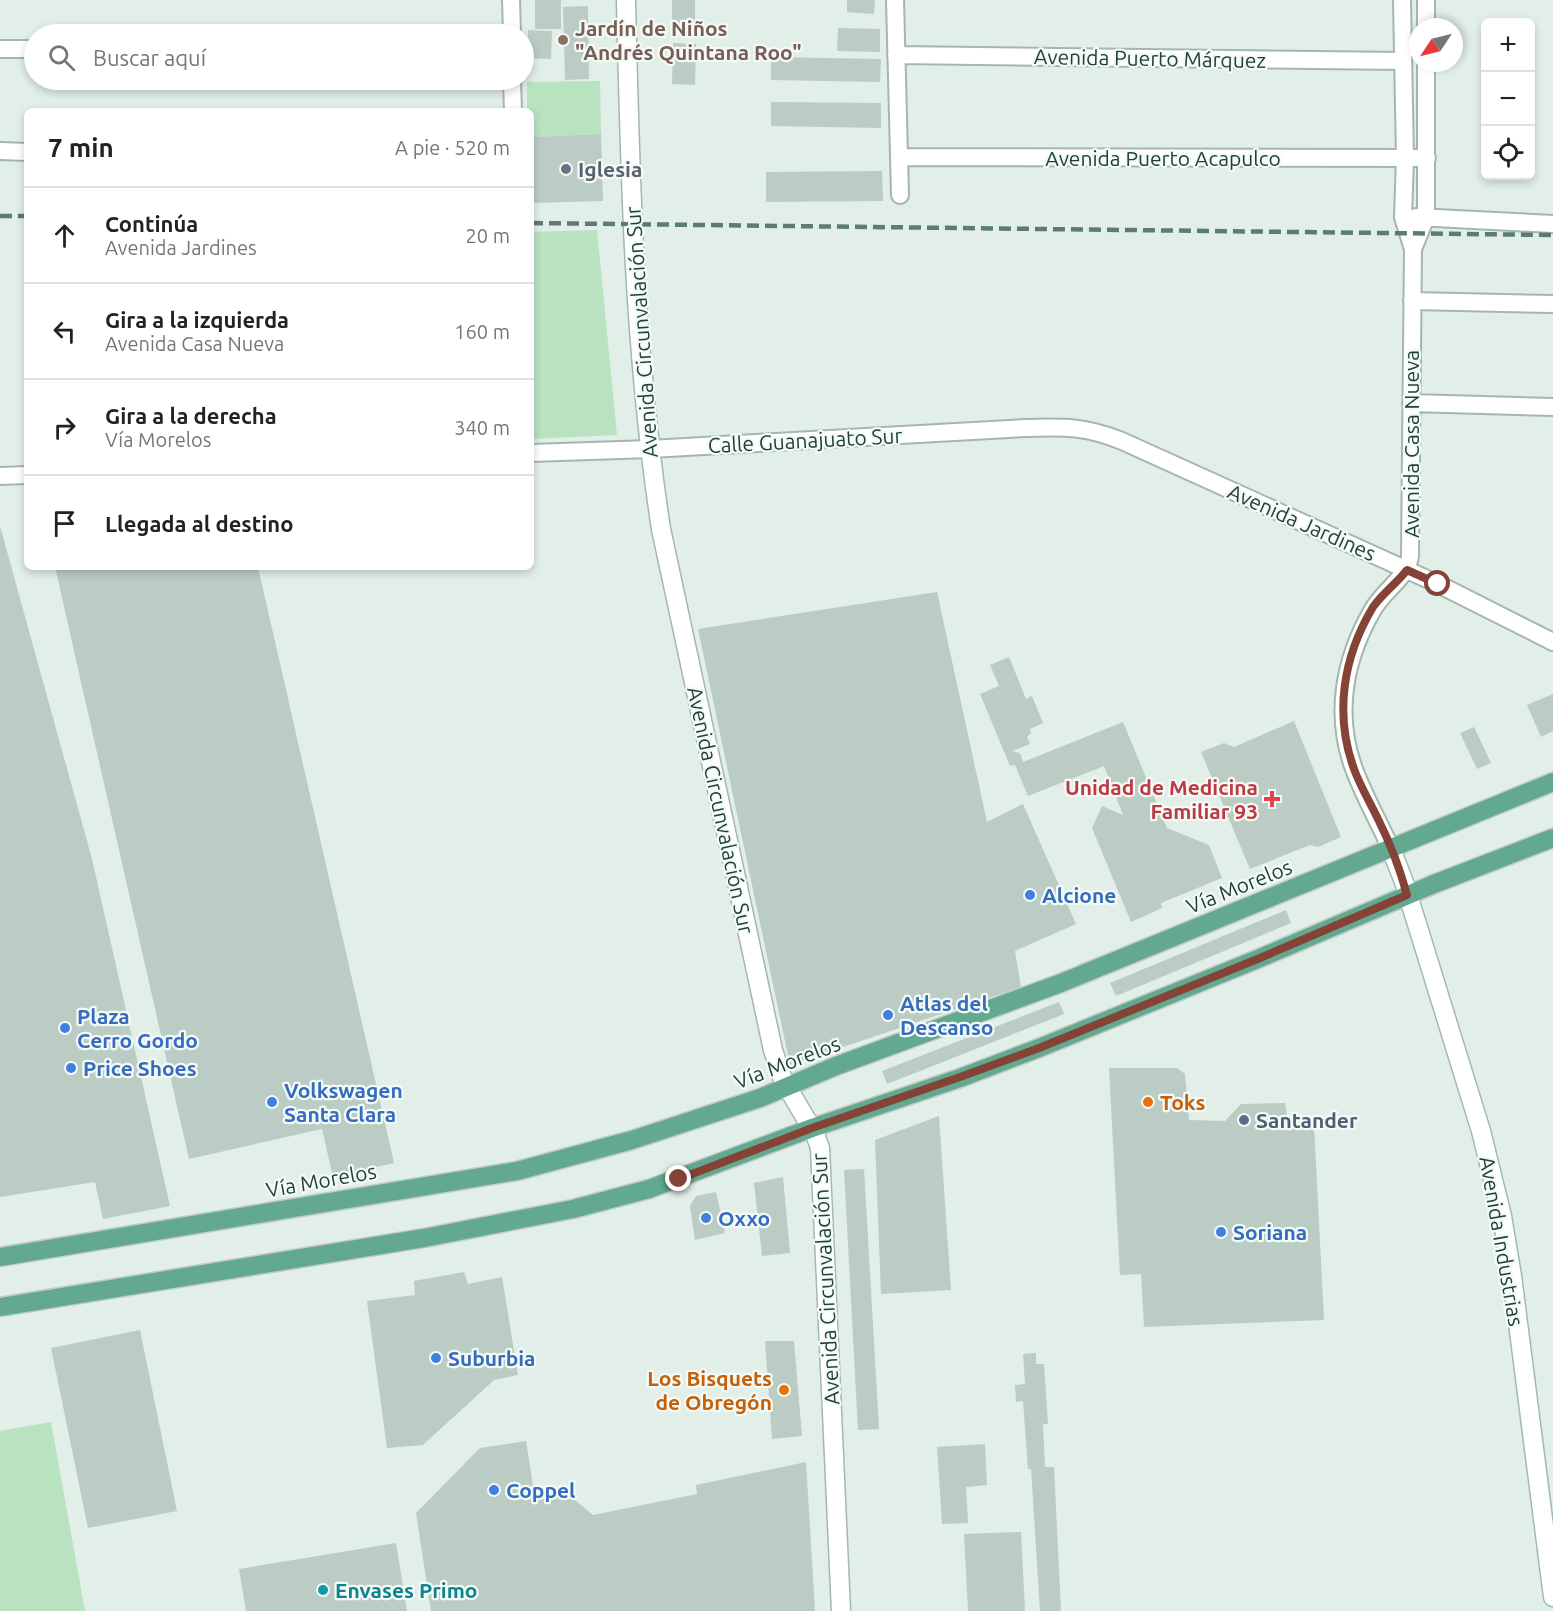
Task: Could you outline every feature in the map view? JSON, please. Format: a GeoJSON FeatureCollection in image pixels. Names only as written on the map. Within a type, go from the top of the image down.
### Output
{"type":"FeatureCollection","features":[{"type":"Feature","properties":{"kind":"main road","name":"Vía Morelos"},"geometry":{"type":"LineString","coordinates":[[0,1257],[517,1170],[632,1140],[760,1098],[836,1066],[1061,983],[1553,782]]}},
{"type":"Feature","properties":{"kind":"main road"},"geometry":{"type":"LineString","coordinates":[[0,1307],[424,1238],[573,1209],[649,1189],[812,1128],[1039,1048],[1407,895],[1553,838]]}},
{"type":"Feature","properties":{"kind":"street"},"geometry":{"type":"LineString","coordinates":[[511,0],[512,24]]}},
{"type":"Feature","properties":{"kind":"street","name":"Avenida Circunvalación Sur"},"geometry":{"type":"LineString","coordinates":[[626,0],[635,295],[650,448],[661,529],[773,1050],[786,1087],[812,1128],[820,1148],[841,1611]]}},
{"type":"Feature","properties":{"kind":"street"},"geometry":{"type":"LineString","coordinates":[[895,0],[900,195]]}},
{"type":"Feature","properties":{"kind":"street","name":"Avenida Casa Nueva"},"geometry":{"type":"LineString","coordinates":[[1402,0],[1405,158],[1403,217],[1413,249],[1411,538],[1407,570]]}},
{"type":"Feature","properties":{"kind":"street"},"geometry":{"type":"LineString","coordinates":[[1426,0],[1426,18]]}},
{"type":"Feature","properties":{"kind":"street"},"geometry":{"type":"LineString","coordinates":[[0,49],[24,49]]}},
{"type":"Feature","properties":{"kind":"street","name":"Avenida Puerto Márquez"},"geometry":{"type":"LineString","coordinates":[[896,55],[1403,61]]}},
{"type":"Feature","properties":{"kind":"street","name":"Avenida Casa Nueva"},"geometry":{"type":"LineString","coordinates":[[1413,249],[1426,218],[1426,72]]}},
{"type":"Feature","properties":{"kind":"street"},"geometry":{"type":"LineString","coordinates":[[512,90],[513,108]]}},
{"type":"Feature","properties":{"kind":"street"},"geometry":{"type":"LineString","coordinates":[[0,151],[24,152]]}},
{"type":"Feature","properties":{"kind":"street","name":"Avenida Puerto Acapulco"},"geometry":{"type":"LineString","coordinates":[[899,157],[1427,158]]}},
{"type":"Feature","properties":{"kind":"street"},"geometry":{"type":"LineString","coordinates":[[1403,217],[1553,224]]}},
{"type":"Feature","properties":{"kind":"street"},"geometry":{"type":"LineString","coordinates":[[1412,302],[1553,304]]}},
{"type":"Feature","properties":{"kind":"street"},"geometry":{"type":"LineString","coordinates":[[1411,403],[1553,407]]}},
{"type":"Feature","properties":{"kind":"street","name":"Calle Guanajuato Sur"},"geometry":{"type":"LineString","coordinates":[[534,453],[1025,428],[1079,428]]}},
{"type":"Feature","properties":{"kind":"street","name":"Avenida Jardines"},"geometry":{"type":"LineString","coordinates":[[1079,428],[1122,441],[1407,570],[1553,642]]}},
{"type":"Feature","properties":{"kind":"street"},"geometry":{"type":"LineString","coordinates":[[0,476],[24,475]]}},
{"type":"Feature","properties":{"kind":"street"},"geometry":{"type":"LineString","coordinates":[[1407,570],[1378,600],[1360,635],[1344,684],[1342,711],[1355,770],[1391,849],[1407,895]]}},
{"type":"Feature","properties":{"kind":"street","name":"Avenida Industrias"},"geometry":{"type":"LineString","coordinates":[[1407,895],[1481,1131],[1502,1216],[1510,1258],[1553,1597]]}},
{"type":"Feature","properties":{"kind":"green space"},"geometry":{"type":"Polygon","coordinates":[[[600,81],[601,134],[534,137],[534,108],[527,108],[527,90],[534,90],[534,82],[600,81]]]}},
{"type":"Feature","properties":{"kind":"green space"},"geometry":{"type":"Polygon","coordinates":[[[597,230],[617,435],[534,439],[534,232],[597,230]]]}},
{"type":"Feature","properties":{"kind":"green space"},"geometry":{"type":"Polygon","coordinates":[[[51,1422],[85,1611],[0,1611],[0,1431],[51,1422]]]}},
{"type":"Feature","properties":{"kind":"building"},"geometry":{"type":"Polygon","coordinates":[[[535,0],[561,0],[561,29],[535,29],[535,0]]]}},
{"type":"Feature","properties":{"kind":"building"},"geometry":{"type":"Polygon","coordinates":[[[672,0],[695,0],[695,32],[672,32],[672,0]]]}},
{"type":"Feature","properties":{"kind":"building"},"geometry":{"type":"Polygon","coordinates":[[[847,0],[875,0],[874,14],[847,12],[847,0]]]}},
{"type":"Feature","properties":{"kind":"building"},"geometry":{"type":"Polygon","coordinates":[[[588,6],[589,79],[565,80],[563,7],[588,6]]]}},
{"type":"Feature","properties":{"kind":"building"},"geometry":{"type":"Polygon","coordinates":[[[838,28],[880,29],[880,52],[837,51],[838,28]]]}},
{"type":"Feature","properties":{"kind":"building"},"geometry":{"type":"Polygon","coordinates":[[[534,30],[552,31],[551,59],[534,58],[534,30]]]}},
{"type":"Feature","properties":{"kind":"building"},"geometry":{"type":"Polygon","coordinates":[[[673,43],[696,44],[695,85],[672,84],[673,43]]]}},
{"type":"Feature","properties":{"kind":"building"},"geometry":{"type":"Polygon","coordinates":[[[771,57],[881,59],[880,82],[771,80],[771,57]]]}},
{"type":"Feature","properties":{"kind":"building"},"geometry":{"type":"Polygon","coordinates":[[[771,102],[881,103],[881,128],[771,126],[771,102]]]}},
{"type":"Feature","properties":{"kind":"building","name":"Iglesia"},"geometry":{"type":"Polygon","coordinates":[[[601,134],[603,201],[534,203],[534,137],[601,134]]]}},
{"type":"Feature","properties":{"kind":"building"},"geometry":{"type":"Polygon","coordinates":[[[882,171],[883,201],[766,202],[766,172],[882,171]]]}},
{"type":"Feature","properties":{"kind":"building","name":"Plaza Cerro Gordo"},"geometry":{"type":"Polygon","coordinates":[[[0,526],[92,859],[170,1206],[103,1219],[95,1182],[0,1197],[0,526]]]}},
{"type":"Feature","properties":{"kind":"building"},"geometry":{"type":"Polygon","coordinates":[[[56,570],[259,570],[394,1163],[333,1177],[322,1129],[189,1159],[56,570]]]}},
{"type":"Feature","properties":{"kind":"building"},"geometry":{"type":"Polygon","coordinates":[[[937,592],[987,822],[1023,804],[1076,924],[1015,951],[1021,987],[790,1065],[698,629],[937,592]]]}},
{"type":"Feature","properties":{"kind":"building"},"geometry":{"type":"Polygon","coordinates":[[[1009,657],[1026,699],[1032,696],[1043,723],[1030,729],[1031,733],[1027,737],[1030,744],[1012,751],[1020,753],[1023,762],[1123,722],[1167,828],[1209,845],[1222,878],[1161,903],[1162,908],[1131,922],[1092,828],[1102,806],[1123,815],[1104,766],[1028,796],[1015,765],[1010,766],[980,694],[999,686],[990,665],[1009,657]]]}},
{"type":"Feature","properties":{"kind":"building"},"geometry":{"type":"Polygon","coordinates":[[[1553,694],[1553,731],[1541,737],[1527,705],[1553,694]]]}},
{"type":"Feature","properties":{"kind":"building"},"geometry":{"type":"Polygon","coordinates":[[[1294,721],[1341,837],[1318,847],[1310,845],[1250,869],[1201,752],[1224,743],[1234,747],[1294,721]]]}},
{"type":"Feature","properties":{"kind":"building"},"geometry":{"type":"Polygon","coordinates":[[[1474,727],[1491,763],[1477,769],[1460,733],[1474,727]]]}},
{"type":"Feature","properties":{"kind":"building"},"geometry":{"type":"Polygon","coordinates":[[[1286,910],[1291,923],[1116,996],[1110,983],[1286,910]]]}},
{"type":"Feature","properties":{"kind":"building"},"geometry":{"type":"Polygon","coordinates":[[[1059,1002],[1064,1014],[887,1084],[882,1071],[1059,1002]]]}},
{"type":"Feature","properties":{"kind":"building"},"geometry":{"type":"Polygon","coordinates":[[[1109,1068],[1177,1068],[1185,1074],[1189,1120],[1225,1121],[1241,1104],[1285,1103],[1289,1128],[1314,1125],[1324,1320],[1144,1327],[1141,1274],[1120,1275],[1109,1068]]]}},
{"type":"Feature","properties":{"kind":"building"},"geometry":{"type":"Polygon","coordinates":[[[939,1116],[951,1290],[881,1294],[875,1140],[939,1116]]]}},
{"type":"Feature","properties":{"kind":"building"},"geometry":{"type":"Polygon","coordinates":[[[864,1169],[879,1429],[858,1430],[844,1170],[864,1169]]]}},
{"type":"Feature","properties":{"kind":"building"},"geometry":{"type":"Polygon","coordinates":[[[783,1177],[790,1253],[762,1256],[754,1183],[783,1177]]]}},
{"type":"Feature","properties":{"kind":"building"},"geometry":{"type":"Polygon","coordinates":[[[716,1192],[725,1233],[695,1240],[690,1206],[696,1196],[716,1192]]]}},
{"type":"Feature","properties":{"kind":"building"},"geometry":{"type":"Polygon","coordinates":[[[464,1272],[468,1284],[502,1277],[518,1375],[494,1380],[423,1445],[387,1448],[367,1301],[415,1295],[414,1281],[464,1272]]]}},
{"type":"Feature","properties":{"kind":"building"},"geometry":{"type":"Polygon","coordinates":[[[140,1330],[177,1511],[88,1528],[51,1348],[140,1330]]]}},
{"type":"Feature","properties":{"kind":"building"},"geometry":{"type":"Polygon","coordinates":[[[765,1341],[794,1341],[802,1436],[772,1439],[765,1341]]]}},
{"type":"Feature","properties":{"kind":"building"},"geometry":{"type":"Polygon","coordinates":[[[1036,1353],[1036,1364],[1044,1364],[1048,1424],[1043,1424],[1045,1467],[1054,1467],[1061,1611],[1040,1611],[1031,1469],[1028,1469],[1023,1401],[1016,1402],[1015,1385],[1025,1384],[1023,1354],[1036,1353]]]}},
{"type":"Feature","properties":{"kind":"building"},"geometry":{"type":"Polygon","coordinates":[[[526,1441],[534,1492],[545,1491],[575,1500],[593,1515],[697,1494],[696,1485],[806,1462],[815,1611],[431,1611],[416,1513],[480,1448],[526,1441]]]}},
{"type":"Feature","properties":{"kind":"building"},"geometry":{"type":"Polygon","coordinates":[[[985,1444],[987,1485],[966,1487],[968,1523],[942,1524],[937,1447],[985,1444]]]}},
{"type":"Feature","properties":{"kind":"building"},"geometry":{"type":"Polygon","coordinates":[[[1021,1532],[1025,1611],[968,1611],[964,1534],[1021,1532]]]}},
{"type":"Feature","properties":{"kind":"building","name":"Envases Primo"},"geometry":{"type":"Polygon","coordinates":[[[396,1543],[407,1611],[246,1611],[239,1569],[396,1543]]]}},
{"type":"Feature","properties":{"kind":"railway"},"geometry":{"type":"LineString","coordinates":[[0,216],[24,216]]}},
{"type":"Feature","properties":{"kind":"railway"},"geometry":{"type":"LineString","coordinates":[[534,223],[1553,235]]}},
{"type":"Feature","properties":{"kind":"place","name":"Jardín de Niños \"Andrés Quintana Roo\""},"geometry":{"type":"Point","coordinates":[563,40]}},
{"type":"Feature","properties":{"kind":"place","name":"Iglesia"},"geometry":{"type":"Point","coordinates":[566,169]}},
{"type":"Feature","properties":{"kind":"place","name":"Unidad de Medicina Familiar 93"},"geometry":{"type":"Point","coordinates":[1272,799]}},
{"type":"Feature","properties":{"kind":"place","name":"Alcione"},"geometry":{"type":"Point","coordinates":[1030,895]}},
{"type":"Feature","properties":{"kind":"place","name":"Atlas del Descanso"},"geometry":{"type":"Point","coordinates":[888,1015]}},
{"type":"Feature","properties":{"kind":"place","name":"Plaza Cerro Gordo"},"geometry":{"type":"Point","coordinates":[65,1028]}},
{"type":"Feature","properties":{"kind":"place","name":"Price Shoes"},"geometry":{"type":"Point","coordinates":[71,1068]}},
{"type":"Feature","properties":{"kind":"place","name":"Volkswagen Santa Clara"},"geometry":{"type":"Point","coordinates":[272,1102]}},
{"type":"Feature","properties":{"kind":"place","name":"Toks"},"geometry":{"type":"Point","coordinates":[1148,1102]}},
{"type":"Feature","properties":{"kind":"place","name":"Santander"},"geometry":{"type":"Point","coordinates":[1244,1120]}},
{"type":"Feature","properties":{"kind":"place","name":"Oxxo"},"geometry":{"type":"Point","coordinates":[706,1218]}},
{"type":"Feature","properties":{"kind":"place","name":"Soriana"},"geometry":{"type":"Point","coordinates":[1221,1232]}},
{"type":"Feature","properties":{"kind":"place","name":"Suburbia"},"geometry":{"type":"Point","coordinates":[436,1358]}},
{"type":"Feature","properties":{"kind":"place","name":"Los Bisquets de Obregón"},"geometry":{"type":"Point","coordinates":[784,1390]}},
{"type":"Feature","properties":{"kind":"place","name":"Coppel"},"geometry":{"type":"Point","coordinates":[494,1490]}},
{"type":"Feature","properties":{"kind":"place","name":"Envases Primo"},"geometry":{"type":"Point","coordinates":[323,1590]}},
{"type":"Feature","properties":{"kind":"route"},"geometry":{"type":"LineString","coordinates":[[679,1179],[776,1141],[1039,1048],[1407,895],[1391,849],[1355,770],[1345,737],[1342,711],[1344,684],[1360,635],[1372,610],[1384,593],[1407,570],[1438,584]]}}]}
